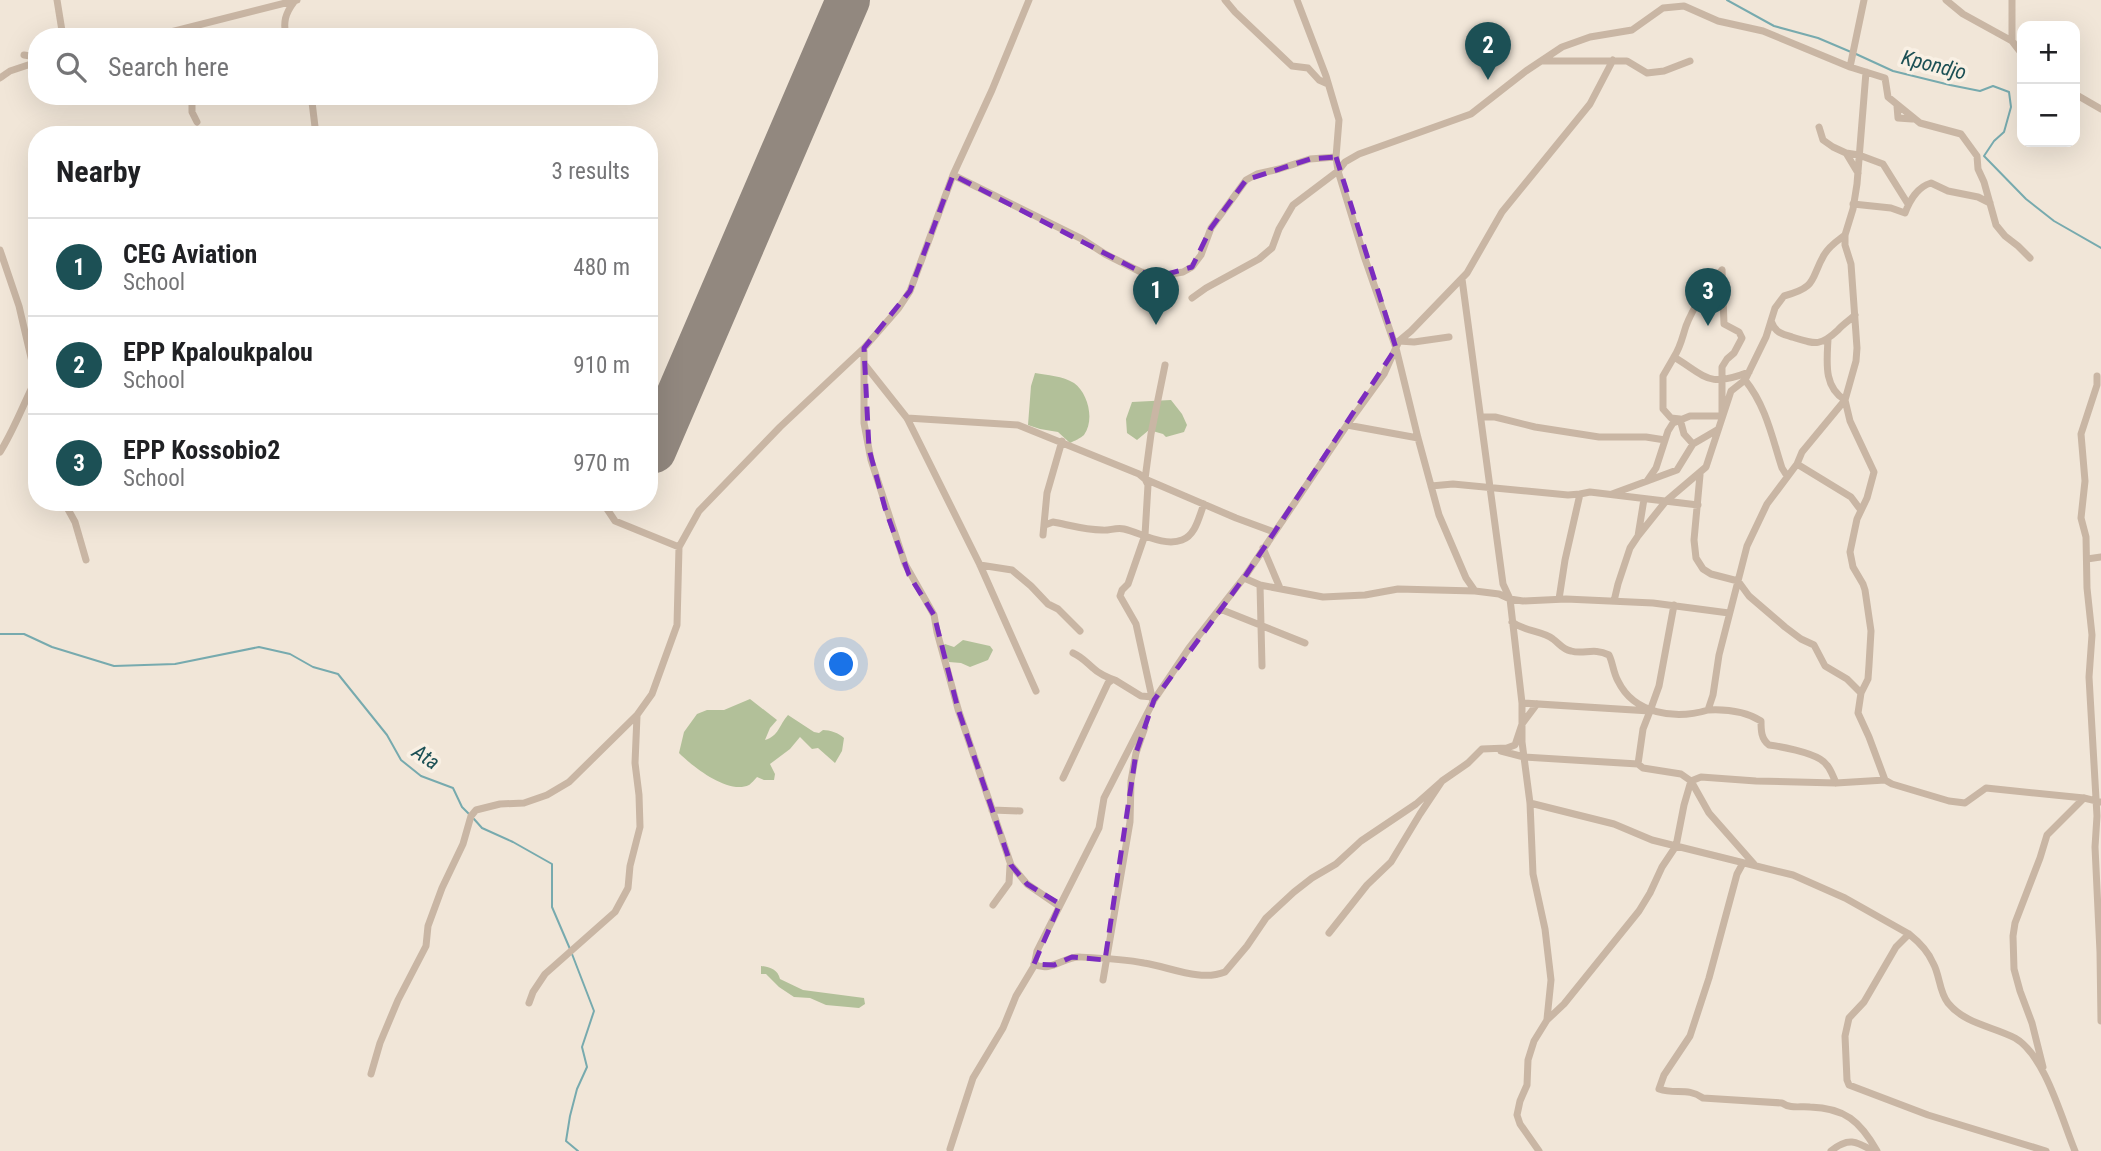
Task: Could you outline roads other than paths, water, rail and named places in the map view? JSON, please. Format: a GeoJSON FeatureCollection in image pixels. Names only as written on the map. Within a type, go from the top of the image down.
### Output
{"type":"FeatureCollection","features":[{"type":"Feature","properties":{"kind":"street"},"geometry":{"type":"LineString","coordinates":[[57,0],[62,28]]}},
{"type":"Feature","properties":{"kind":"street"},"geometry":{"type":"LineString","coordinates":[[371,1073],[398,1000],[426,946],[428,926],[463,844],[471,816],[476,810],[500,804],[524,803],[547,795],[569,782],[637,715],[652,694],[677,625],[679,547],[699,511],[780,427],[864,348],[898,310],[910,290],[953,175],[992,90],[1028,0]]}},
{"type":"Feature","properties":{"kind":"street"},"geometry":{"type":"LineString","coordinates":[[1225,0],[1292,66],[1308,68],[1319,80],[1328,84]]}},
{"type":"Feature","properties":{"kind":"street"},"geometry":{"type":"LineString","coordinates":[[1297,0],[1339,120],[1336,157],[1338,171],[1364,256],[1398,344],[1418,438],[1443,529],[1475,591]]}},
{"type":"Feature","properties":{"kind":"street"},"geometry":{"type":"LineString","coordinates":[[1851,65],[1864,0]]}},
{"type":"Feature","properties":{"kind":"street"},"geometry":{"type":"LineString","coordinates":[[1946,0],[1963,14],[2012,41],[2017,48]]}},
{"type":"Feature","properties":{"kind":"street"},"geometry":{"type":"LineString","coordinates":[[2012,0],[2012,41]]}},
{"type":"Feature","properties":{"kind":"street"},"geometry":{"type":"LineString","coordinates":[[193,28],[296,1]]}},
{"type":"Feature","properties":{"kind":"street"},"geometry":{"type":"LineString","coordinates":[[284,28],[286,12],[296,1]]}},
{"type":"Feature","properties":{"kind":"street"},"geometry":{"type":"LineString","coordinates":[[1192,298],[1259,259],[1272,248],[1293,205],[1338,171],[1345,162],[1359,154],[1471,114],[1562,47],[1590,37],[1632,30],[1663,8],[1684,6],[1718,21],[1763,31],[1885,78],[1888,97],[1896,106],[1920,123],[1961,134],[1977,156],[1978,169],[1996,225],[2004,236],[2030,258]]}},
{"type":"Feature","properties":{"kind":"street"},"geometry":{"type":"LineString","coordinates":[[24,55],[28,57]]}},
{"type":"Feature","properties":{"kind":"street"},"geometry":{"type":"LineString","coordinates":[[950,1149],[973,1078],[1003,1028],[1016,996],[1034,964],[1037,951],[1099,828],[1104,798],[1154,698],[1244,578],[1384,374],[1398,344],[1462,279],[1502,212],[1590,104],[1613,60]]}},
{"type":"Feature","properties":{"kind":"street"},"geometry":{"type":"LineString","coordinates":[[1541,61],[1627,61],[1647,73],[1664,71],[1690,61]]}},
{"type":"Feature","properties":{"kind":"street"},"geometry":{"type":"LineString","coordinates":[[0,78],[28,64]]}},
{"type":"Feature","properties":{"kind":"street"},"geometry":{"type":"LineString","coordinates":[[1708,710],[1713,695],[1718,655],[1747,546],[1759,518],[1797,464],[1802,452],[1845,400],[1856,361],[1851,264],[1844,245],[1857,184],[1866,72]]}},
{"type":"Feature","properties":{"kind":"street"},"geometry":{"type":"LineString","coordinates":[[2080,97],[2101,109]]}},
{"type":"Feature","properties":{"kind":"street"},"geometry":{"type":"LineString","coordinates":[[192,105],[197,122]]}},
{"type":"Feature","properties":{"kind":"street"},"geometry":{"type":"LineString","coordinates":[[312,105],[315,126]]}},
{"type":"Feature","properties":{"kind":"street"},"geometry":{"type":"LineString","coordinates":[[1819,127],[1823,140],[1833,147],[1883,164],[1908,204]]}},
{"type":"Feature","properties":{"kind":"street"},"geometry":{"type":"LineString","coordinates":[[1846,153],[1858,173]]}},
{"type":"Feature","properties":{"kind":"street"},"geometry":{"type":"LineString","coordinates":[[953,175],[1082,239],[1105,254],[1142,272],[1160,276],[1183,272],[1192,267],[1201,255],[1211,228],[1246,180],[1257,174],[1310,159],[1336,157]]}},
{"type":"Feature","properties":{"kind":"street"},"geometry":{"type":"LineString","coordinates":[[1853,204],[1891,208],[1905,213],[1908,204],[1923,186],[1931,184],[1948,191],[1979,197],[1990,203]]}},
{"type":"Feature","properties":{"kind":"street"},"geometry":{"type":"LineString","coordinates":[[1614,601],[1630,548],[1638,536],[1666,501],[1700,475],[1706,467],[1731,391],[1747,376],[1766,337],[1775,308],[1784,296],[1811,284],[1825,254],[1845,235]]}},
{"type":"Feature","properties":{"kind":"street"},"geometry":{"type":"LineString","coordinates":[[0,250],[19,306],[28,345]]}},
{"type":"Feature","properties":{"kind":"street"},"geometry":{"type":"LineString","coordinates":[[1680,419],[1671,418],[1663,409],[1663,376],[1681,346],[1686,326],[1706,289],[1722,270],[1724,324],[1738,332],[1742,338],[1722,367],[1722,416]]}},
{"type":"Feature","properties":{"kind":"street"},"geometry":{"type":"LineString","coordinates":[[1462,279],[1503,584],[1510,600],[1513,622],[1522,703],[1524,757],[1531,803],[1533,874],[1545,929],[1552,980],[1547,1020]]}},
{"type":"Feature","properties":{"kind":"street"},"geometry":{"type":"LineString","coordinates":[[1771,321],[1778,333],[1815,344],[1828,339],[1855,315]]}},
{"type":"Feature","properties":{"kind":"street"},"geometry":{"type":"LineString","coordinates":[[1398,344],[1449,337]]}},
{"type":"Feature","properties":{"kind":"street"},"geometry":{"type":"LineString","coordinates":[[1828,339],[1826,360],[1829,381],[1837,395],[1845,400],[1850,421],[1874,472],[1867,498],[1860,509],[1850,552],[1853,567],[1863,584],[1870,621],[1868,678],[1861,693],[1858,713],[1885,780],[1892,785],[1965,803],[1986,788],[2084,798],[2098,802]]}},
{"type":"Feature","properties":{"kind":"street"},"geometry":{"type":"LineString","coordinates":[[864,348],[864,423],[871,460],[905,565],[934,615],[958,709],[1011,865],[1027,884],[1059,906]]}},
{"type":"Feature","properties":{"kind":"street"},"geometry":{"type":"LineString","coordinates":[[1674,357],[1700,374],[1723,381],[1747,376]]}},
{"type":"Feature","properties":{"kind":"street"},"geometry":{"type":"LineString","coordinates":[[865,365],[907,418],[980,565],[1036,691]]}},
{"type":"Feature","properties":{"kind":"street"},"geometry":{"type":"LineString","coordinates":[[1103,981],[1130,822],[1130,781],[1154,698],[1136,624],[1120,596],[1128,584],[1145,535],[1148,485],[1145,479],[1165,365]]}},
{"type":"Feature","properties":{"kind":"street"},"geometry":{"type":"LineString","coordinates":[[1747,376],[1764,408],[1782,468],[1787,476]]}},
{"type":"Feature","properties":{"kind":"street"},"geometry":{"type":"LineString","coordinates":[[2097,376],[2097,385],[2081,434],[2085,481],[2081,518],[2086,537],[2087,588],[2092,635],[2089,677],[2098,771],[2101,1021]]}},
{"type":"Feature","properties":{"kind":"street"},"geometry":{"type":"LineString","coordinates":[[0,452],[10,437],[28,394]]}},
{"type":"Feature","properties":{"kind":"street"},"geometry":{"type":"LineString","coordinates":[[1647,481],[1660,458],[1669,428],[1680,419],[1690,416],[1722,416]]}},
{"type":"Feature","properties":{"kind":"street"},"geometry":{"type":"LineString","coordinates":[[1481,417],[1495,417],[1535,427],[1599,437],[1646,437],[1665,440]]}},
{"type":"Feature","properties":{"kind":"street"},"geometry":{"type":"LineString","coordinates":[[907,418],[1018,425],[1062,441],[1145,479],[1274,532]]}},
{"type":"Feature","properties":{"kind":"street"},"geometry":{"type":"LineString","coordinates":[[1680,419],[1684,434],[1693,444]]}},
{"type":"Feature","properties":{"kind":"street"},"geometry":{"type":"LineString","coordinates":[[1347,425],[1418,438]]}},
{"type":"Feature","properties":{"kind":"street"},"geometry":{"type":"LineString","coordinates":[[1610,495],[1677,470],[1693,444],[1718,430]]}},
{"type":"Feature","properties":{"kind":"street"},"geometry":{"type":"LineString","coordinates":[[1043,535],[1047,493],[1062,441]]}},
{"type":"Feature","properties":{"kind":"street"},"geometry":{"type":"LineString","coordinates":[[1797,464],[1851,497],[1860,509]]}},
{"type":"Feature","properties":{"kind":"street"},"geometry":{"type":"LineString","coordinates":[[1700,475],[1693,540],[1700,566],[1711,574],[1738,581],[1749,596],[1785,627],[1814,645],[1825,666],[1847,679],[1861,693]]}},
{"type":"Feature","properties":{"kind":"street"},"geometry":{"type":"LineString","coordinates":[[1431,486],[1490,486],[1569,495],[1590,492],[1698,505]]}},
{"type":"Feature","properties":{"kind":"street"},"geometry":{"type":"LineString","coordinates":[[1559,599],[1580,494]]}},
{"type":"Feature","properties":{"kind":"street"},"geometry":{"type":"LineString","coordinates":[[1638,536],[1644,499]]}},
{"type":"Feature","properties":{"kind":"street"},"geometry":{"type":"LineString","coordinates":[[1045,525],[1053,522],[1103,531],[1123,528],[1132,533],[1170,542],[1183,540],[1192,533],[1204,503]]}},
{"type":"Feature","properties":{"kind":"street"},"geometry":{"type":"LineString","coordinates":[[69,511],[86,560]]}},
{"type":"Feature","properties":{"kind":"street"},"geometry":{"type":"LineString","coordinates":[[609,511],[615,521],[679,547]]}},
{"type":"Feature","properties":{"kind":"street"},"geometry":{"type":"LineString","coordinates":[[1263,548],[1280,588]]}},
{"type":"Feature","properties":{"kind":"street"},"geometry":{"type":"LineString","coordinates":[[2087,559],[2101,556]]}},
{"type":"Feature","properties":{"kind":"street"},"geometry":{"type":"LineString","coordinates":[[980,565],[1012,570],[1048,604],[1058,608],[1080,631]]}},
{"type":"Feature","properties":{"kind":"street"},"geometry":{"type":"LineString","coordinates":[[1244,578],[1260,585],[1323,597],[1398,589],[1475,591],[1499,594],[1510,600],[1614,601],[1674,605],[1729,613]]}},
{"type":"Feature","properties":{"kind":"street"},"geometry":{"type":"LineString","coordinates":[[1260,585],[1262,666]]}},
{"type":"Feature","properties":{"kind":"street"},"geometry":{"type":"LineString","coordinates":[[1638,764],[1643,729],[1659,686],[1674,605]]}},
{"type":"Feature","properties":{"kind":"street"},"geometry":{"type":"LineString","coordinates":[[1220,609],[1305,643]]}},
{"type":"Feature","properties":{"kind":"street"},"geometry":{"type":"LineString","coordinates":[[1513,622],[1522,628],[1553,638],[1569,651],[1604,652],[1608,655],[1619,683],[1636,703],[1650,711]]}},
{"type":"Feature","properties":{"kind":"street"},"geometry":{"type":"LineString","coordinates":[[1073,653],[1112,680],[1141,696],[1154,698]]}},
{"type":"Feature","properties":{"kind":"street"},"geometry":{"type":"LineString","coordinates":[[2091,666],[2101,663]]}},
{"type":"Feature","properties":{"kind":"street"},"geometry":{"type":"LineString","coordinates":[[1063,778],[1096,705],[1108,682],[1112,680]]}},
{"type":"Feature","properties":{"kind":"street"},"geometry":{"type":"LineString","coordinates":[[1522,703],[1678,715],[1723,709],[1748,713],[1761,721],[1765,742],[1821,759],[1830,768],[1836,783]]}},
{"type":"Feature","properties":{"kind":"street"},"geometry":{"type":"LineString","coordinates":[[1034,964],[1039,967],[1054,965],[1073,957],[1130,961],[1169,967],[1185,973],[1206,975],[1225,972],[1266,918],[1294,892],[1336,864],[1361,841],[1416,804],[1468,763],[1477,752],[1515,745],[1522,724],[1536,704]]}},
{"type":"Feature","properties":{"kind":"street"},"geometry":{"type":"LineString","coordinates":[[529,1003],[545,974],[615,912],[628,888],[630,866],[640,827],[635,763],[637,715]]}},
{"type":"Feature","properties":{"kind":"street"},"geometry":{"type":"LineString","coordinates":[[1490,748],[1524,757],[1638,764],[1643,768],[1681,774],[1691,780],[1709,813],[1755,866]]}},
{"type":"Feature","properties":{"kind":"street"},"geometry":{"type":"LineString","coordinates":[[1691,780],[1723,777],[1756,782],[1836,783],[1885,780]]}},
{"type":"Feature","properties":{"kind":"street"},"geometry":{"type":"LineString","coordinates":[[1539,1151],[1520,1124],[1517,1115],[1527,1084],[1528,1060],[1534,1041],[1547,1020],[1564,1004],[1639,911],[1650,893],[1676,846],[1691,780]]}},
{"type":"Feature","properties":{"kind":"street"},"geometry":{"type":"LineString","coordinates":[[1329,933],[1367,885],[1391,862],[1442,781]]}},
{"type":"Feature","properties":{"kind":"street"},"geometry":{"type":"LineString","coordinates":[[2076,1151],[2044,1071],[2032,1023],[2020,991],[2014,969],[2013,936],[2019,911],[2047,835],[2084,798]]}},
{"type":"Feature","properties":{"kind":"street"},"geometry":{"type":"LineString","coordinates":[[1531,803],[1614,824],[1652,840],[1793,875],[1883,918],[1918,941],[1934,963],[1940,988],[1947,1002],[1970,1020],[2017,1039],[2044,1071]]}},
{"type":"Feature","properties":{"kind":"street"},"geometry":{"type":"LineString","coordinates":[[992,810],[1020,811]]}},
{"type":"Feature","properties":{"kind":"street"},"geometry":{"type":"LineString","coordinates":[[1743,863],[1737,874],[1690,1036],[1664,1075],[1659,1089],[1668,1092],[1693,1091],[1703,1098],[1782,1103],[1789,1108],[1830,1109],[1860,1124],[1875,1151]]}},
{"type":"Feature","properties":{"kind":"street"},"geometry":{"type":"LineString","coordinates":[[993,905],[1009,883],[1011,865]]}},
{"type":"Feature","properties":{"kind":"street"},"geometry":{"type":"LineString","coordinates":[[1909,934],[1896,947],[1864,1002],[1849,1018],[1845,1036],[1849,1085],[1928,1115],[2046,1151]]}},
{"type":"Feature","properties":{"kind":"street"},"geometry":{"type":"LineString","coordinates":[[1831,1151],[1840,1145],[1854,1142],[1875,1151]]}},
{"type":"Feature","properties":{"kind":"waterway","name":"Kpondjo"},"geometry":{"type":"LineString","coordinates":[[1727,0],[1774,26],[1818,38],[1851,52]]}},
{"type":"Feature","properties":{"kind":"waterway","name":"Kpondjo"},"geometry":{"type":"LineString","coordinates":[[1856,54],[1893,71],[1980,91],[1993,86],[2009,92],[2011,107],[2004,132],[1984,156],[2026,199],[2054,221],[2101,248]]}},
{"type":"Feature","properties":{"kind":"waterway","name":"Ata"},"geometry":{"type":"LineString","coordinates":[[0,634],[24,634],[52,647],[114,666],[175,664],[259,647],[290,654],[313,667],[338,674],[387,735],[401,760],[421,776],[453,788],[462,807],[470,815]]}},
{"type":"Feature","properties":{"kind":"waterway","name":"Ata"},"geometry":{"type":"LineString","coordinates":[[474,819],[482,828],[552,864],[552,907],[570,949]]}},
{"type":"Feature","properties":{"kind":"waterway","name":"Ata"},"geometry":{"type":"LineString","coordinates":[[572,954],[594,1011],[582,1047],[587,1067],[577,1089],[566,1141],[578,1151]]}},
{"type":"Feature","properties":{"kind":"place","name":"EPP Kpaloukpalou"},"geometry":{"type":"Point","coordinates":[1488,80]}},
{"type":"Feature","properties":{"kind":"place","name":"CEG Aviation"},"geometry":{"type":"Point","coordinates":[1156,325]}},
{"type":"Feature","properties":{"kind":"place","name":"EPP Kossobio2"},"geometry":{"type":"Point","coordinates":[1708,326]}}]}
